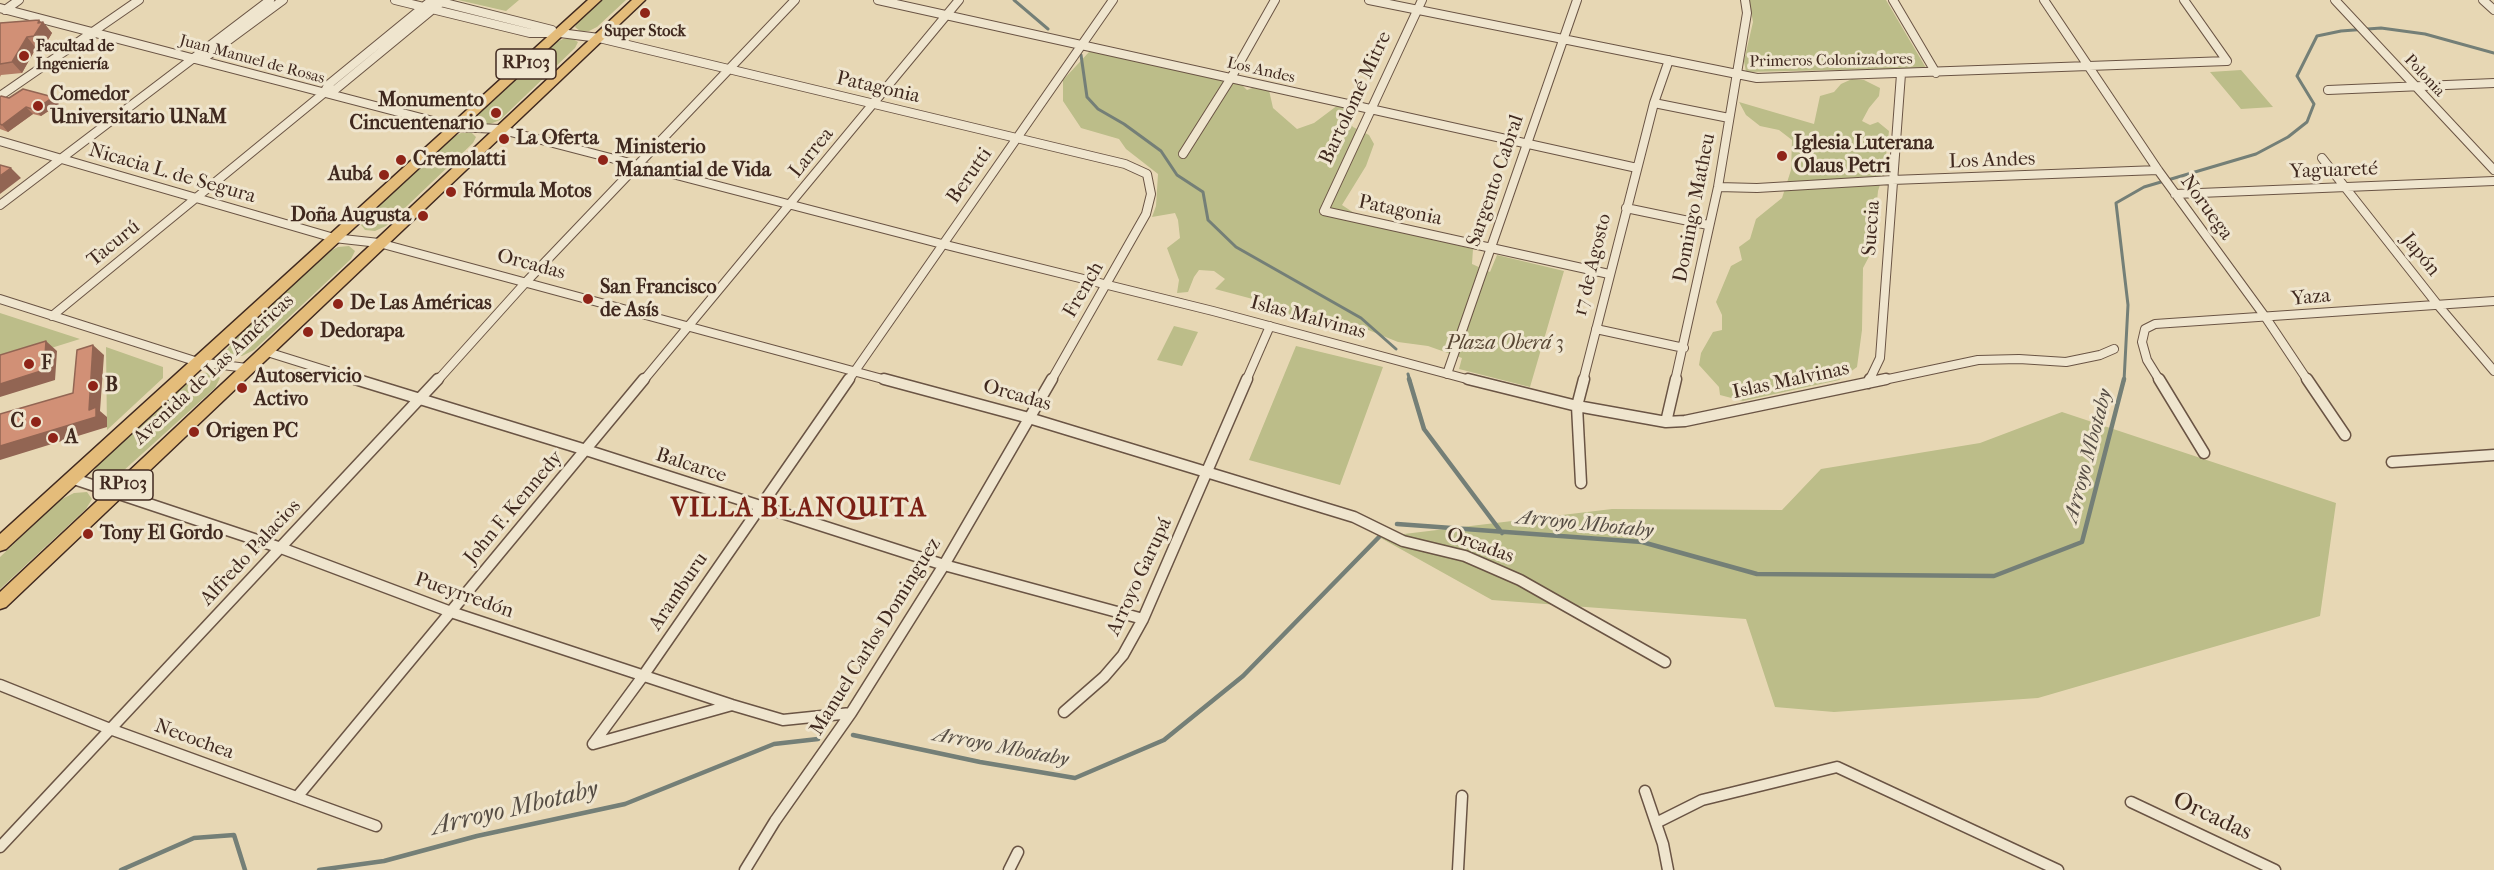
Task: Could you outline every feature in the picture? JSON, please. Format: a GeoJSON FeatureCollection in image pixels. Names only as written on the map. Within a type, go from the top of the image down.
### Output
{"type":"FeatureCollection","features":[{"type":"Feature","properties":{"kind":"main road","name":"RP103"},"geometry":{"type":"LineString","coordinates":[[334,238],[596,0]]}},
{"type":"Feature","properties":{"kind":"main road","name":"RP103"},"geometry":{"type":"LineString","coordinates":[[379,243],[639,0]]}},
{"type":"Feature","properties":{"kind":"main road","name":"Avenida de Las Américas"},"geometry":{"type":"LineString","coordinates":[[0,544],[334,238]]}},
{"type":"Feature","properties":{"kind":"main road","name":"Avenida de Las Américas"},"geometry":{"type":"LineString","coordinates":[[0,602],[379,243]]}},
{"type":"Feature","properties":{"kind":"street"},"geometry":{"type":"LineString","coordinates":[[2,9],[19,0]]}},
{"type":"Feature","properties":{"kind":"street"},"geometry":{"type":"LineString","coordinates":[[0,96],[139,0]]}},
{"type":"Feature","properties":{"kind":"street"},"geometry":{"type":"LineString","coordinates":[[195,59],[197,54],[270,0]]}},
{"type":"Feature","properties":{"kind":"street"},"geometry":{"type":"LineString","coordinates":[[0,205],[195,59],[207,56],[283,0]]}},
{"type":"Feature","properties":{"kind":"street"},"geometry":{"type":"LineString","coordinates":[[395,0],[530,33],[560,33]]}},
{"type":"Feature","properties":{"kind":"street"},"geometry":{"type":"LineString","coordinates":[[324,93],[336,89],[433,9],[438,0]]}},
{"type":"Feature","properties":{"kind":"street"},"geometry":{"type":"LineString","coordinates":[[324,93],[328,85],[423,7],[438,0],[540,25],[560,33]]}},
{"type":"Feature","properties":{"kind":"street","name":"Alfredo Palacios"},"geometry":{"type":"LineString","coordinates":[[0,847],[420,399],[526,282],[795,0]]}},
{"type":"Feature","properties":{"kind":"street","name":"Los Andes"},"geometry":{"type":"LineString","coordinates":[[878,0],[1637,168]]}},
{"type":"Feature","properties":{"kind":"street","name":"Larrea"},"geometry":{"type":"LineString","coordinates":[[689,326],[959,0]]}},
{"type":"Feature","properties":{"kind":"street","name":"Berutti"},"geometry":{"type":"LineString","coordinates":[[854,370],[1113,0]]}},
{"type":"Feature","properties":{"kind":"street"},"geometry":{"type":"LineString","coordinates":[[1183,154],[1231,78],[1275,0]]}},
{"type":"Feature","properties":{"kind":"street","name":"Primeros Colonizadores"},"geometry":{"type":"LineString","coordinates":[[1370,0],[1757,78],[2228,61],[2184,0]]}},
{"type":"Feature","properties":{"kind":"street","name":"Bartolomé Mitre"},"geometry":{"type":"LineString","coordinates":[[1324,212],[1422,0]]}},
{"type":"Feature","properties":{"kind":"street","name":"Sargento Cabral"},"geometry":{"type":"LineString","coordinates":[[1447,374],[1577,0]]}},
{"type":"Feature","properties":{"kind":"street","name":"Domingo Matheu"},"geometry":{"type":"LineString","coordinates":[[1666,422],[1718,187],[1747,13],[1745,0]]}},
{"type":"Feature","properties":{"kind":"street"},"geometry":{"type":"LineString","coordinates":[[1893,0],[1936,73]]}},
{"type":"Feature","properties":{"kind":"street","name":"Noruega"},"geometry":{"type":"LineString","coordinates":[[2044,0],[2159,172],[2266,318],[2344,435]]}},
{"type":"Feature","properties":{"kind":"street","name":"Polonia"},"geometry":{"type":"LineString","coordinates":[[2335,0],[2494,170]]}},
{"type":"Feature","properties":{"kind":"street"},"geometry":{"type":"LineString","coordinates":[[2483,0],[2494,10]]}},
{"type":"Feature","properties":{"kind":"street","name":"Juan Manuel de Rosas"},"geometry":{"type":"LineString","coordinates":[[2,9],[456,128],[499,129]]}},
{"type":"Feature","properties":{"kind":"street","name":"Patagonia"},"geometry":{"type":"LineString","coordinates":[[560,33],[599,38],[1125,164],[1147,174]]}},
{"type":"Feature","properties":{"kind":"street","name":"17 de Agosto"},"geometry":{"type":"LineString","coordinates":[[1581,483],[1577,406],[1626,208],[1654,103],[1669,60]]}},
{"type":"Feature","properties":{"kind":"street","name":"Suecia"},"geometry":{"type":"LineString","coordinates":[[1868,383],[1880,358],[1901,74]]}},
{"type":"Feature","properties":{"kind":"street"},"geometry":{"type":"LineString","coordinates":[[2328,90],[2494,83]]}},
{"type":"Feature","properties":{"kind":"street","name":"Tacurú"},"geometry":{"type":"LineString","coordinates":[[52,316],[324,93]]}},
{"type":"Feature","properties":{"kind":"street"},"geometry":{"type":"LineString","coordinates":[[1654,103],[1729,118]]}},
{"type":"Feature","properties":{"kind":"street","name":"Islas Malvinas"},"geometry":{"type":"LineString","coordinates":[[499,129],[1270,326],[1447,374],[1577,406],[1666,422],[1685,421],[1978,360],[2019,359],[2066,362],[2100,355],[2114,349]]}},
{"type":"Feature","properties":{"kind":"street","name":"Nicacia L. de Segura"},"geometry":{"type":"LineString","coordinates":[[0,141],[334,238]]}},
{"type":"Feature","properties":{"kind":"street","name":"Japón"},"geometry":{"type":"LineString","coordinates":[[2322,158],[2437,304],[2494,371]]}},
{"type":"Feature","properties":{"kind":"street","name":"Los Andes"},"geometry":{"type":"LineString","coordinates":[[1718,187],[1757,188],[1892,180],[2159,172]]}},
{"type":"Feature","properties":{"kind":"street","name":"French"},"geometry":{"type":"LineString","coordinates":[[1029,418],[1146,214],[1151,194],[1147,174]]}},
{"type":"Feature","properties":{"kind":"street","name":"Yaguareté"},"geometry":{"type":"LineString","coordinates":[[2174,193],[2494,181]]}},
{"type":"Feature","properties":{"kind":"street"},"geometry":{"type":"LineString","coordinates":[[1626,208],[1708,225]]}},
{"type":"Feature","properties":{"kind":"street","name":"Patagonia"},"geometry":{"type":"LineString","coordinates":[[1324,212],[1609,274]]}},
{"type":"Feature","properties":{"kind":"street","name":"Orcadas"},"geometry":{"type":"LineString","coordinates":[[334,238],[379,243],[854,370],[1029,418],[1354,517],[1403,541],[1465,556],[1520,580],[1665,662]]}},
{"type":"Feature","properties":{"kind":"street"},"geometry":{"type":"LineString","coordinates":[[0,299],[198,362],[247,368]]}},
{"type":"Feature","properties":{"kind":"street","name":"Yaza"},"geometry":{"type":"LineString","coordinates":[[2204,453],[2147,360],[2142,342],[2145,329],[2154,324],[2494,301]]}},
{"type":"Feature","properties":{"kind":"street","name":"John F. Kennedy"},"geometry":{"type":"LineString","coordinates":[[297,797],[689,326]]}},
{"type":"Feature","properties":{"kind":"street"},"geometry":{"type":"LineString","coordinates":[[1207,472],[1270,326]]}},
{"type":"Feature","properties":{"kind":"street"},"geometry":{"type":"LineString","coordinates":[[1596,329],[1684,348]]}},
{"type":"Feature","properties":{"kind":"street","name":"Balcarce"},"geometry":{"type":"LineString","coordinates":[[264,351],[586,450],[944,565],[1143,619]]}},
{"type":"Feature","properties":{"kind":"street","name":"Aramburu"},"geometry":{"type":"LineString","coordinates":[[732,705],[593,744],[643,676],[854,370]]}},
{"type":"Feature","properties":{"kind":"street","name":"Manuel Carlos Dominguez"},"geometry":{"type":"LineString","coordinates":[[745,870],[775,821],[851,713],[944,565],[1029,418]]}},
{"type":"Feature","properties":{"kind":"street"},"geometry":{"type":"LineString","coordinates":[[2392,462],[2494,455]]}},
{"type":"Feature","properties":{"kind":"street","name":"Arroyo Garupá"},"geometry":{"type":"LineString","coordinates":[[1064,712],[1104,677],[1117,662],[1143,619],[1207,472]]}},
{"type":"Feature","properties":{"kind":"street","name":"Pueyrredón"},"geometry":{"type":"LineString","coordinates":[[71,478],[281,548],[451,612],[732,705],[783,720],[851,713]]}},
{"type":"Feature","properties":{"kind":"street","name":"Necochea"},"geometry":{"type":"LineString","coordinates":[[0,685],[110,729],[376,826]]}},
{"type":"Feature","properties":{"kind":"street"},"geometry":{"type":"LineString","coordinates":[[1656,823],[1702,800],[1837,767],[2058,870]]}},
{"type":"Feature","properties":{"kind":"street"},"geometry":{"type":"LineString","coordinates":[[1645,791],[1668,870]]}},
{"type":"Feature","properties":{"kind":"street"},"geometry":{"type":"LineString","coordinates":[[1458,870],[1462,796]]}},
{"type":"Feature","properties":{"kind":"street","name":"Orcadas"},"geometry":{"type":"LineString","coordinates":[[2131,802],[2276,870]]}},
{"type":"Feature","properties":{"kind":"street"},"geometry":{"type":"LineString","coordinates":[[1009,870],[1018,852]]}},
{"type":"Feature","properties":{"kind":"green space"},"geometry":{"type":"Polygon","coordinates":[[[458,0],[519,0],[506,11],[458,0]]]}},
{"type":"Feature","properties":{"kind":"green space"},"geometry":{"type":"Polygon","coordinates":[[[601,0],[626,0],[597,27],[589,31],[580,31],[575,27],[578,21],[601,0]]]}},
{"type":"Feature","properties":{"kind":"green space"},"geometry":{"type":"Polygon","coordinates":[[[1749,0],[1886,0],[1926,68],[1746,72],[1744,61],[1753,22],[1749,0]]]}},
{"type":"Feature","properties":{"kind":"green space"},"geometry":{"type":"Polygon","coordinates":[[[563,39],[573,39],[578,42],[575,48],[500,120],[490,124],[481,124],[476,119],[555,43],[563,39]]]}},
{"type":"Feature","properties":{"kind":"green space","name":"Plaza Oberá 3"},"geometry":{"type":"Polygon","coordinates":[[[1089,52],[1106,52],[1240,83],[1247,90],[1255,87],[1269,90],[1273,108],[1297,129],[1314,123],[1338,105],[1347,110],[1347,119],[1353,127],[1369,135],[1374,144],[1366,166],[1342,205],[1372,225],[1473,249],[1472,264],[1490,272],[1497,255],[1564,271],[1530,387],[1459,369],[1462,358],[1428,346],[1398,342],[1356,325],[1323,322],[1284,313],[1264,302],[1215,289],[1225,279],[1214,271],[1199,270],[1188,292],[1177,293],[1179,280],[1167,248],[1180,238],[1178,220],[1175,213],[1152,217],[1156,206],[1158,174],[1126,149],[1119,139],[1081,128],[1063,101],[1063,80],[1089,52]]]}},
{"type":"Feature","properties":{"kind":"green space"},"geometry":{"type":"Polygon","coordinates":[[[2241,70],[2273,107],[2241,109],[2210,72],[2241,70]]]}},
{"type":"Feature","properties":{"kind":"green space"},"geometry":{"type":"Polygon","coordinates":[[[1852,79],[1864,80],[1880,88],[1879,96],[1862,121],[1870,125],[1878,122],[1889,131],[1884,172],[1878,191],[1872,251],[1863,268],[1862,330],[1857,367],[1839,380],[1743,401],[1720,395],[1719,387],[1699,365],[1701,353],[1713,332],[1722,330],[1722,315],[1716,302],[1731,266],[1742,260],[1739,247],[1750,239],[1756,219],[1782,198],[1791,170],[1792,140],[1779,130],[1760,126],[1746,115],[1739,102],[1814,124],[1820,96],[1834,92],[1841,84],[1852,79]]]}},
{"type":"Feature","properties":{"kind":"green space"},"geometry":{"type":"Polygon","coordinates":[[[471,132],[476,137],[473,143],[386,226],[375,231],[365,230],[361,225],[365,218],[451,138],[461,133],[471,132]]]}},
{"type":"Feature","properties":{"kind":"green space"},"geometry":{"type":"Polygon","coordinates":[[[349,246],[355,251],[351,259],[254,350],[242,356],[231,356],[227,350],[233,341],[328,252],[338,247],[349,246]]]}},
{"type":"Feature","properties":{"kind":"green space"},"geometry":{"type":"Polygon","coordinates":[[[0,313],[80,339],[0,364],[0,313]]]}},
{"type":"Feature","properties":{"kind":"green space"},"geometry":{"type":"Polygon","coordinates":[[[1174,326],[1198,332],[1182,366],[1157,360],[1174,326]]]}},
{"type":"Feature","properties":{"kind":"green space"},"geometry":{"type":"Polygon","coordinates":[[[1296,346],[1383,367],[1340,485],[1249,460],[1296,346]]]}},
{"type":"Feature","properties":{"kind":"green space"},"geometry":{"type":"Polygon","coordinates":[[[106,347],[163,367],[163,378],[107,430],[106,347]]]}},
{"type":"Feature","properties":{"kind":"green space"},"geometry":{"type":"Polygon","coordinates":[[[215,372],[220,378],[215,388],[122,472],[109,479],[97,479],[93,472],[100,462],[191,380],[203,373],[215,372]]]}},
{"type":"Feature","properties":{"kind":"green space"},"geometry":{"type":"Polygon","coordinates":[[[2062,412],[2336,503],[2320,616],[2038,698],[1834,712],[1775,707],[1746,619],[1492,600],[1379,537],[1612,509],[1782,510],[1821,469],[1980,443],[2062,412]]]}},
{"type":"Feature","properties":{"kind":"green space"},"geometry":{"type":"Polygon","coordinates":[[[87,492],[92,499],[86,509],[0,589],[0,557],[60,500],[74,493],[87,492]]]}},
{"type":"Feature","properties":{"kind":"building"},"geometry":{"type":"Polygon","coordinates":[[[39,20],[38,23],[43,22],[34,36],[27,37],[12,62],[0,64],[0,23],[39,20]]]}},
{"type":"Feature","properties":{"kind":"building"},"geometry":{"type":"Polygon","coordinates":[[[23,89],[53,97],[35,110],[26,107],[2,125],[0,124],[0,97],[9,98],[23,89]]]}},
{"type":"Feature","properties":{"kind":"building"},"geometry":{"type":"Polygon","coordinates":[[[0,165],[11,168],[0,176],[0,165]]]}},
{"type":"Feature","properties":{"kind":"building"},"geometry":{"type":"Polygon","coordinates":[[[46,341],[44,370],[0,384],[0,355],[46,341]]]}},
{"type":"Feature","properties":{"kind":"building"},"geometry":{"type":"Polygon","coordinates":[[[93,345],[89,410],[96,407],[96,417],[0,446],[0,414],[73,393],[77,350],[93,345]]]}},
{"type":"Feature","properties":{"kind":"waterway"},"geometry":{"type":"LineString","coordinates":[[1014,0],[1048,29]]}},
{"type":"Feature","properties":{"kind":"waterway","name":"Arroyo Mbotaby"},"geometry":{"type":"LineString","coordinates":[[2124,381],[2128,305],[2116,203],[2144,187],[2256,154],[2288,137],[2307,122],[2314,104],[2297,76],[2317,36],[2341,31],[2381,28],[2425,34],[2494,53]]}},
{"type":"Feature","properties":{"kind":"waterway"},"geometry":{"type":"LineString","coordinates":[[1081,55],[1087,97],[1098,109],[1124,124],[1161,151],[1177,175],[1203,192],[1208,220],[1236,247],[1361,318],[1396,349]]}},
{"type":"Feature","properties":{"kind":"waterway"},"geometry":{"type":"LineString","coordinates":[[1408,374],[1410,381]]}},
{"type":"Feature","properties":{"kind":"waterway"},"geometry":{"type":"LineString","coordinates":[[1409,379],[1424,429],[1501,532]]}},
{"type":"Feature","properties":{"kind":"waterway","name":"Arroyo Mbotaby"},"geometry":{"type":"LineString","coordinates":[[1501,532],[1642,542],[1757,574],[1994,576],[2082,542],[2124,379]]}},
{"type":"Feature","properties":{"kind":"waterway","name":"Arroyo Mbotaby"},"geometry":{"type":"LineString","coordinates":[[1397,524],[1501,532]]}},
{"type":"Feature","properties":{"kind":"waterway","name":"Arroyo Mbotaby"},"geometry":{"type":"LineString","coordinates":[[853,735],[980,762],[1075,778],[1164,740],[1243,676],[1379,537]]}},
{"type":"Feature","properties":{"kind":"waterway","name":"Arroyo Mbotaby"},"geometry":{"type":"LineString","coordinates":[[319,870],[384,861],[477,836],[625,804],[774,744],[818,739]]}},
{"type":"Feature","properties":{"kind":"waterway","name":"Arroyo Mbotaby"},"geometry":{"type":"LineString","coordinates":[[121,870],[194,838],[234,835],[245,870]]}},
{"type":"Feature","properties":{"kind":"place","name":"Super Stock"},"geometry":{"type":"Point","coordinates":[645,13]}},
{"type":"Feature","properties":{"kind":"place","name":"Facultad de Ingeniería"},"geometry":{"type":"Point","coordinates":[24,56]}},
{"type":"Feature","properties":{"kind":"place","name":"Comedor Universitario UNaM"},"geometry":{"type":"Point","coordinates":[38,106]}},
{"type":"Feature","properties":{"kind":"place","name":"Monumento Cincuentenario"},"geometry":{"type":"Point","coordinates":[496,113]}},
{"type":"Feature","properties":{"kind":"place","name":"La Oferta"},"geometry":{"type":"Point","coordinates":[504,139]}},
{"type":"Feature","properties":{"kind":"place","name":"Iglesia Luterana Olaus Petri"},"geometry":{"type":"Point","coordinates":[1782,156]}},
{"type":"Feature","properties":{"kind":"place","name":"Cremolatti"},"geometry":{"type":"Point","coordinates":[401,160]}},
{"type":"Feature","properties":{"kind":"place","name":"Ministerio Manantial de Vida"},"geometry":{"type":"Point","coordinates":[603,160]}},
{"type":"Feature","properties":{"kind":"place","name":"Aubá"},"geometry":{"type":"Point","coordinates":[384,175]}},
{"type":"Feature","properties":{"kind":"place","name":"Fórmula Motos"},"geometry":{"type":"Point","coordinates":[451,192]}},
{"type":"Feature","properties":{"kind":"place","name":"Doña Augusta"},"geometry":{"type":"Point","coordinates":[423,216]}},
{"type":"Feature","properties":{"kind":"place","name":"San Francisco de Asís"},"geometry":{"type":"Point","coordinates":[588,299]}},
{"type":"Feature","properties":{"kind":"place","name":"De Las Américas"},"geometry":{"type":"Point","coordinates":[338,304]}},
{"type":"Feature","properties":{"kind":"place","name":"Dedorapa"},"geometry":{"type":"Point","coordinates":[308,332]}},
{"type":"Feature","properties":{"kind":"place","name":"F"},"geometry":{"type":"Point","coordinates":[29,364]}},
{"type":"Feature","properties":{"kind":"place","name":"B"},"geometry":{"type":"Point","coordinates":[93,386]}},
{"type":"Feature","properties":{"kind":"place","name":"Autoservicio Activo"},"geometry":{"type":"Point","coordinates":[242,388]}},
{"type":"Feature","properties":{"kind":"place","name":"C"},"geometry":{"type":"Point","coordinates":[36,422]}},
{"type":"Feature","properties":{"kind":"place","name":"Origen PC"},"geometry":{"type":"Point","coordinates":[194,432]}},
{"type":"Feature","properties":{"kind":"place","name":"A"},"geometry":{"type":"Point","coordinates":[53,438]}},
{"type":"Feature","properties":{"kind":"place","name":"Tony El Gordo"},"geometry":{"type":"Point","coordinates":[88,534]}},
{"type":"Feature","properties":{"kind":"district","name":"VILLA BLANQUITA"},"geometry":{"type":"Point","coordinates":[799,510]}}]}
